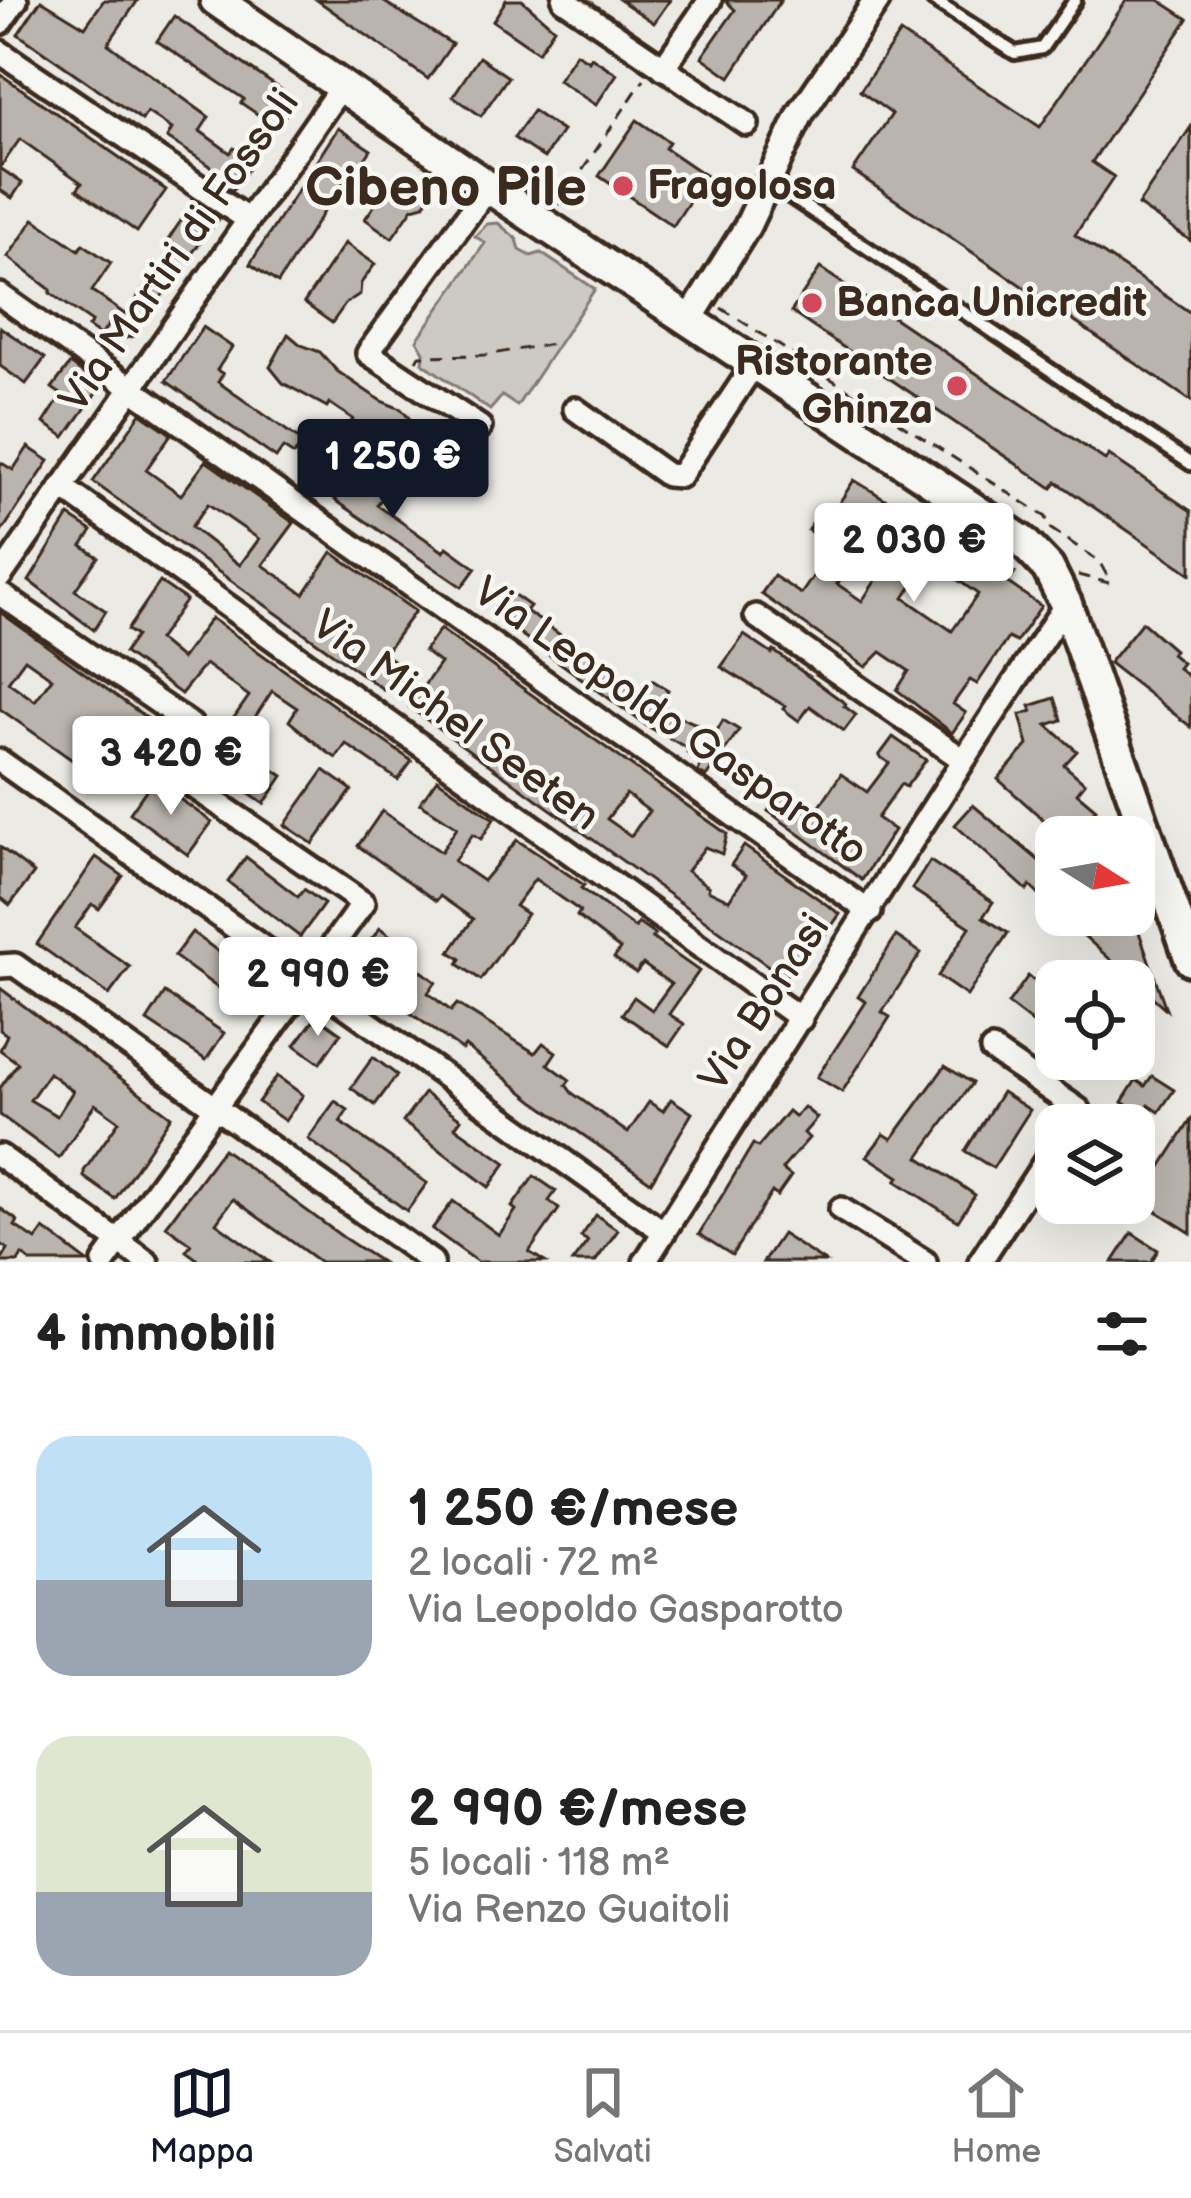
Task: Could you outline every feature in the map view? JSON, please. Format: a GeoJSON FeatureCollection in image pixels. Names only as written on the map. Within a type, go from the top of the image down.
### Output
{"type":"FeatureCollection","features":[{"type":"Feature","properties":{"kind":"main road"},"geometry":{"type":"LineString","coordinates":[[217,0],[488,187],[1022,541],[1048,568],[1066,604],[1191,960]]}},
{"type":"Feature","properties":{"kind":"street"},"geometry":{"type":"LineString","coordinates":[[0,23],[16,0]]}},
{"type":"Feature","properties":{"kind":"street"},"geometry":{"type":"LineString","coordinates":[[564,0],[747,124]]}},
{"type":"Feature","properties":{"kind":"street"},"geometry":{"type":"LineString","coordinates":[[659,66],[710,0]]}},
{"type":"Feature","properties":{"kind":"street"},"geometry":{"type":"LineString","coordinates":[[690,320],[770,183],[801,113],[877,0]]}},
{"type":"Feature","properties":{"kind":"street"},"geometry":{"type":"LineString","coordinates":[[0,52],[247,219]]}},
{"type":"Feature","properties":{"kind":"street","name":"Via Martiri di Fossoli"},"geometry":{"type":"LineString","coordinates":[[0,577],[341,87]]}},
{"type":"Feature","properties":{"kind":"street"},"geometry":{"type":"LineString","coordinates":[[480,427],[368,353],[488,187]]}},
{"type":"Feature","properties":{"kind":"street","name":"Via Leopoldo Gasparotto"},"geometry":{"type":"LineString","coordinates":[[0,295],[869,912]]}},
{"type":"Feature","properties":{"kind":"street"},"geometry":{"type":"LineString","coordinates":[[575,409],[667,475],[680,476],[755,363]]}},
{"type":"Feature","properties":{"kind":"street","name":"Via Michel Seeten"},"geometry":{"type":"LineString","coordinates":[[62,487],[801,1019]]}},
{"type":"Feature","properties":{"kind":"street"},"geometry":{"type":"LineString","coordinates":[[0,594],[191,725],[165,766],[363,903],[104,1262]]}},
{"type":"Feature","properties":{"kind":"street","name":"Via Bonasi"},"geometry":{"type":"LineString","coordinates":[[644,1262],[962,759],[1066,604]]}},
{"type":"Feature","properties":{"kind":"street"},"geometry":{"type":"LineString","coordinates":[[756,616],[962,759]]}},
{"type":"Feature","properties":{"kind":"street"},"geometry":{"type":"LineString","coordinates":[[0,761],[664,1232]]}},
{"type":"Feature","properties":{"kind":"street"},"geometry":{"type":"LineString","coordinates":[[0,966],[15,965],[432,1262]]}},
{"type":"Feature","properties":{"kind":"street"},"geometry":{"type":"LineString","coordinates":[[992,1050],[1070,1104]]}},
{"type":"Feature","properties":{"kind":"street"},"geometry":{"type":"LineString","coordinates":[[0,1156],[147,1262]]}},
{"type":"Feature","properties":{"kind":"street"},"geometry":{"type":"LineString","coordinates":[[980,1262],[1035,1177]]}},
{"type":"Feature","properties":{"kind":"street"},"geometry":{"type":"LineString","coordinates":[[841,1209],[925,1262]]}},
{"type":"Feature","properties":{"kind":"lane"},"geometry":{"type":"LineString","coordinates":[[933,0],[1015,53],[1042,48],[1075,0]]}},
{"type":"Feature","properties":{"kind":"lane"},"geometry":{"type":"LineString","coordinates":[[770,183],[1191,464]]}},
{"type":"Feature","properties":{"kind":"path"},"geometry":{"type":"LineString","coordinates":[[556,210],[659,66]]}},
{"type":"Feature","properties":{"kind":"path"},"geometry":{"type":"LineString","coordinates":[[743,322],[750,313]]}},
{"type":"Feature","properties":{"kind":"path"},"geometry":{"type":"LineString","coordinates":[[405,377],[419,356],[486,355],[551,344]]}},
{"type":"Feature","properties":{"kind":"shaded area"},"geometry":{"type":"Polygon","coordinates":[[[498,223],[517,239],[520,250],[531,256],[541,253],[595,289],[517,406],[502,396],[490,410],[423,363],[424,352],[417,340],[485,243],[475,236],[487,224],[498,223]]]}},
{"type":"Feature","properties":{"kind":"building"},"geometry":{"type":"Polygon","coordinates":[[[41,0],[85,27],[104,0],[138,0],[108,44],[209,117],[200,131],[230,153],[234,148],[253,162],[232,191],[213,178],[217,173],[209,165],[167,138],[172,129],[147,112],[142,120],[18,34],[41,0]]]}},
{"type":"Feature","properties":{"kind":"building"},"geometry":{"type":"Polygon","coordinates":[[[317,0],[381,0],[452,44],[428,79],[317,0]]]}},
{"type":"Feature","properties":{"kind":"building"},"geometry":{"type":"Polygon","coordinates":[[[506,0],[522,0],[554,28],[538,52],[493,21],[506,0]]]}},
{"type":"Feature","properties":{"kind":"building"},"geometry":{"type":"Polygon","coordinates":[[[620,0],[670,0],[654,23],[620,0]]]}},
{"type":"Feature","properties":{"kind":"building"},"geometry":{"type":"Polygon","coordinates":[[[725,0],[781,0],[730,77],[702,57],[735,10],[725,0]]]}},
{"type":"Feature","properties":{"kind":"building"},"geometry":{"type":"Polygon","coordinates":[[[1127,0],[1159,0],[1188,19],[1092,162],[1114,177],[1075,235],[1191,313],[1191,401],[853,171],[892,114],[860,91],[900,33],[1040,127],[1127,0]]]}},
{"type":"Feature","properties":{"kind":"building"},"geometry":{"type":"Polygon","coordinates":[[[174,16],[296,100],[282,120],[269,110],[263,118],[241,103],[244,99],[157,41],[174,16]]]}},
{"type":"Feature","properties":{"kind":"building"},"geometry":{"type":"Polygon","coordinates":[[[576,53],[617,74],[596,105],[558,80],[576,53]]]}},
{"type":"Feature","properties":{"kind":"building"},"geometry":{"type":"Polygon","coordinates":[[[479,57],[508,77],[481,116],[453,96],[479,57]]]}},
{"type":"Feature","properties":{"kind":"building"},"geometry":{"type":"Polygon","coordinates":[[[0,74],[166,190],[137,232],[77,189],[82,183],[20,139],[0,168],[0,74]]]}},
{"type":"Feature","properties":{"kind":"building"},"geometry":{"type":"Polygon","coordinates":[[[533,111],[562,131],[544,158],[514,138],[533,111]]]}},
{"type":"Feature","properties":{"kind":"building"},"geometry":{"type":"Polygon","coordinates":[[[637,120],[669,142],[665,148],[706,176],[673,226],[599,176],[637,120]]]}},
{"type":"Feature","properties":{"kind":"building"},"geometry":{"type":"Polygon","coordinates":[[[1191,127],[1191,241],[1138,205],[1191,127]]]}},
{"type":"Feature","properties":{"kind":"building"},"geometry":{"type":"Polygon","coordinates":[[[338,128],[371,150],[358,169],[353,165],[278,283],[250,264],[338,128]]]}},
{"type":"Feature","properties":{"kind":"building"},"geometry":{"type":"Polygon","coordinates":[[[0,168],[22,183],[12,198],[0,190],[0,168]]]}},
{"type":"Feature","properties":{"kind":"building"},"geometry":{"type":"Polygon","coordinates":[[[396,175],[425,184],[429,197],[424,205],[413,208],[392,238],[365,219],[396,175]]]}},
{"type":"Feature","properties":{"kind":"building"},"geometry":{"type":"Polygon","coordinates":[[[194,201],[219,219],[186,261],[164,246],[194,201]]]}},
{"type":"Feature","properties":{"kind":"building"},"geometry":{"type":"Polygon","coordinates":[[[34,219],[79,250],[83,244],[111,263],[92,291],[126,315],[148,282],[164,293],[150,313],[138,306],[134,336],[126,338],[108,325],[101,336],[88,327],[92,322],[8,257],[34,219]]]}},
{"type":"Feature","properties":{"kind":"building"},"geometry":{"type":"Polygon","coordinates":[[[345,243],[375,264],[361,283],[360,294],[346,303],[332,323],[304,303],[345,243]]]}},
{"type":"Feature","properties":{"kind":"building"},"geometry":{"type":"Polygon","coordinates":[[[820,268],[1105,460],[1109,455],[1191,511],[1191,574],[1057,482],[1052,488],[791,312],[820,268]]]}},
{"type":"Feature","properties":{"kind":"building"},"geometry":{"type":"Polygon","coordinates":[[[0,327],[45,358],[26,384],[0,366],[0,327]]]}},
{"type":"Feature","properties":{"kind":"building"},"geometry":{"type":"Polygon","coordinates":[[[203,327],[232,347],[217,370],[223,374],[218,382],[303,442],[294,455],[283,448],[276,458],[166,381],[203,327]]]}},
{"type":"Feature","properties":{"kind":"building"},"geometry":{"type":"Polygon","coordinates":[[[288,334],[320,352],[337,371],[381,401],[401,409],[431,435],[421,449],[407,463],[383,452],[363,439],[350,424],[353,419],[283,383],[270,367],[288,334]]]}},
{"type":"Feature","properties":{"kind":"building"},"geometry":{"type":"Polygon","coordinates":[[[70,364],[101,386],[65,437],[44,423],[62,395],[52,388],[70,364]]]}},
{"type":"Feature","properties":{"kind":"building"},"geometry":{"type":"Polygon","coordinates":[[[141,413],[171,434],[146,470],[181,495],[206,461],[294,523],[263,565],[304,594],[332,552],[415,611],[384,654],[401,666],[384,690],[93,482],[141,413]],[[208,504],[191,527],[240,565],[259,539],[208,504]]]}},
{"type":"Feature","properties":{"kind":"building"},"geometry":{"type":"Polygon","coordinates":[[[28,447],[49,461],[0,534],[0,462],[13,470],[28,447]]]}},
{"type":"Feature","properties":{"kind":"building"},"geometry":{"type":"Polygon","coordinates":[[[332,450],[387,491],[377,505],[444,552],[447,547],[476,568],[462,587],[335,500],[348,482],[323,463],[332,450]]]}},
{"type":"Feature","properties":{"kind":"building"},"geometry":{"type":"Polygon","coordinates":[[[854,480],[895,505],[898,500],[1015,573],[1008,583],[1041,606],[1016,642],[1008,638],[977,684],[970,680],[953,704],[966,713],[952,733],[897,690],[909,671],[881,652],[866,667],[761,594],[774,576],[801,594],[821,565],[841,579],[837,584],[862,601],[904,538],[865,512],[863,516],[856,512],[834,547],[808,530],[824,505],[834,511],[854,480]],[[929,560],[904,598],[952,631],[978,594],[929,560]]]}},
{"type":"Feature","properties":{"kind":"building"},"geometry":{"type":"Polygon","coordinates":[[[69,516],[92,531],[82,546],[98,557],[75,590],[106,611],[94,630],[29,581],[69,516]]]}},
{"type":"Feature","properties":{"kind":"building"},"geometry":{"type":"Polygon","coordinates":[[[160,582],[186,600],[158,640],[181,659],[211,618],[412,761],[398,780],[346,744],[336,758],[323,749],[289,721],[297,708],[272,691],[252,722],[261,728],[246,751],[283,776],[264,804],[203,762],[249,696],[205,664],[181,694],[124,653],[136,636],[127,630],[160,582]]]}},
{"type":"Feature","properties":{"kind":"building"},"geometry":{"type":"Polygon","coordinates":[[[510,592],[530,606],[526,611],[641,696],[652,680],[668,690],[659,703],[682,718],[716,732],[723,720],[739,730],[706,777],[698,772],[702,759],[687,753],[689,749],[647,726],[504,622],[507,619],[496,611],[510,592]]]}},
{"type":"Feature","properties":{"kind":"building"},"geometry":{"type":"Polygon","coordinates":[[[0,612],[158,726],[109,786],[0,709],[0,612]],[[25,659],[8,682],[35,701],[52,678],[25,659]]]}},
{"type":"Feature","properties":{"kind":"building"},"geometry":{"type":"Polygon","coordinates":[[[1142,622],[1174,650],[1171,654],[1182,663],[1178,668],[1191,679],[1191,727],[1109,663],[1142,622]]]}},
{"type":"Feature","properties":{"kind":"building"},"geometry":{"type":"Polygon","coordinates":[[[440,629],[727,834],[722,854],[705,847],[687,871],[708,890],[729,900],[746,875],[731,865],[744,846],[840,914],[825,935],[816,929],[785,978],[409,707],[440,663],[424,651],[440,629]],[[626,794],[607,819],[631,836],[649,811],[626,794]]]}},
{"type":"Feature","properties":{"kind":"building"},"geometry":{"type":"Polygon","coordinates":[[[744,635],[846,704],[856,715],[844,731],[810,706],[799,721],[785,706],[721,667],[744,635]]]}},
{"type":"Feature","properties":{"kind":"building"},"geometry":{"type":"Polygon","coordinates":[[[1055,698],[1062,720],[1047,725],[1077,751],[1064,765],[1085,783],[1077,793],[1096,809],[1090,816],[1039,816],[998,779],[1028,745],[1020,715],[1032,711],[1030,706],[1055,698]]]}},
{"type":"Feature","properties":{"kind":"building"},"geometry":{"type":"Polygon","coordinates":[[[893,737],[926,760],[906,787],[901,784],[877,818],[894,830],[862,880],[768,811],[778,797],[809,814],[814,807],[817,810],[841,774],[867,792],[889,763],[879,756],[893,737]]]}},
{"type":"Feature","properties":{"kind":"building"},"geometry":{"type":"Polygon","coordinates":[[[324,770],[352,790],[313,844],[285,825],[324,770]]]}},
{"type":"Feature","properties":{"kind":"building"},"geometry":{"type":"Polygon","coordinates":[[[437,779],[494,819],[481,839],[473,834],[454,861],[483,881],[517,840],[699,971],[669,1014],[684,1024],[669,1046],[622,1014],[634,997],[652,1010],[671,984],[643,964],[636,973],[614,958],[620,949],[577,916],[580,911],[535,879],[515,906],[527,914],[481,980],[458,964],[461,959],[450,952],[473,919],[440,896],[436,901],[358,846],[382,811],[441,852],[457,827],[420,803],[437,779]]]}},
{"type":"Feature","properties":{"kind":"building"},"geometry":{"type":"Polygon","coordinates":[[[153,780],[212,822],[188,855],[130,813],[153,780]]]}},
{"type":"Feature","properties":{"kind":"building"},"geometry":{"type":"Polygon","coordinates":[[[973,805],[1035,857],[1035,891],[1030,886],[1027,890],[955,825],[973,805]]]}},
{"type":"Feature","properties":{"kind":"building"},"geometry":{"type":"Polygon","coordinates":[[[0,847],[34,873],[10,905],[0,897],[0,847]]]}},
{"type":"Feature","properties":{"kind":"building"},"geometry":{"type":"Polygon","coordinates":[[[96,857],[123,876],[99,909],[92,904],[75,928],[130,967],[109,995],[37,944],[96,857]]]}},
{"type":"Feature","properties":{"kind":"building"},"geometry":{"type":"Polygon","coordinates":[[[246,857],[298,897],[304,889],[324,904],[300,937],[228,882],[246,857]]]}},
{"type":"Feature","properties":{"kind":"building"},"geometry":{"type":"Polygon","coordinates":[[[930,861],[993,902],[983,917],[1008,933],[967,996],[938,976],[970,927],[912,889],[930,861]]]}},
{"type":"Feature","properties":{"kind":"building"},"geometry":{"type":"Polygon","coordinates":[[[380,928],[404,946],[399,954],[436,982],[428,993],[451,1011],[457,1004],[535,1053],[543,1043],[556,1052],[548,1064],[570,1080],[566,1085],[572,1093],[628,1133],[649,1102],[663,1111],[671,1099],[692,1113],[651,1182],[534,1101],[465,1046],[462,1050],[349,969],[380,928]]]}},
{"type":"Feature","properties":{"kind":"building"},"geometry":{"type":"Polygon","coordinates":[[[192,932],[243,970],[247,964],[271,981],[249,1011],[174,956],[192,932]]]}},
{"type":"Feature","properties":{"kind":"building"},"geometry":{"type":"Polygon","coordinates":[[[896,936],[921,953],[882,1012],[890,1017],[842,1092],[817,1077],[866,1002],[858,997],[896,936]]]}},
{"type":"Feature","properties":{"kind":"building"},"geometry":{"type":"Polygon","coordinates":[[[1084,936],[1140,936],[1149,960],[1111,960],[1084,936]]]}},
{"type":"Feature","properties":{"kind":"building"},"geometry":{"type":"Polygon","coordinates":[[[1028,976],[1035,981],[1035,1025],[1008,1004],[1028,976]]]}},
{"type":"Feature","properties":{"kind":"building"},"geometry":{"type":"Polygon","coordinates":[[[1155,978],[1166,1009],[1155,999],[1155,978]]]}},
{"type":"Feature","properties":{"kind":"building"},"geometry":{"type":"Polygon","coordinates":[[[0,988],[171,1116],[115,1199],[84,1177],[84,1171],[119,1121],[95,1104],[59,1158],[0,1115],[0,1088],[18,1063],[0,1050],[7,1035],[0,1030],[0,988]],[[49,1073],[30,1100],[57,1116],[73,1091],[49,1073]]]}},
{"type":"Feature","properties":{"kind":"building"},"geometry":{"type":"Polygon","coordinates":[[[165,993],[224,1033],[206,1060],[147,1021],[165,993]]]}},
{"type":"Feature","properties":{"kind":"building"},"geometry":{"type":"Polygon","coordinates":[[[317,1016],[341,1033],[320,1063],[295,1045],[317,1016]]]}},
{"type":"Feature","properties":{"kind":"building"},"geometry":{"type":"Polygon","coordinates":[[[373,1057],[397,1075],[375,1105],[351,1088],[373,1057]]]}},
{"type":"Feature","properties":{"kind":"building"},"geometry":{"type":"Polygon","coordinates":[[[945,1066],[972,1083],[919,1157],[975,1195],[958,1221],[867,1156],[884,1134],[892,1139],[945,1066]]]}},
{"type":"Feature","properties":{"kind":"building"},"geometry":{"type":"Polygon","coordinates":[[[277,1076],[303,1095],[285,1121],[258,1102],[277,1076]]]}},
{"type":"Feature","properties":{"kind":"building"},"geometry":{"type":"Polygon","coordinates":[[[1155,1078],[1174,1090],[1159,1112],[1155,1104],[1122,1102],[1136,1080],[1145,1086],[1155,1078]]]}},
{"type":"Feature","properties":{"kind":"building"},"geometry":{"type":"Polygon","coordinates":[[[1002,1092],[1030,1110],[993,1168],[965,1151],[1002,1092]]]}},
{"type":"Feature","properties":{"kind":"building"},"geometry":{"type":"Polygon","coordinates":[[[424,1093],[461,1119],[455,1127],[506,1163],[489,1187],[403,1122],[424,1093]]]}},
{"type":"Feature","properties":{"kind":"building"},"geometry":{"type":"Polygon","coordinates":[[[335,1101],[348,1110],[340,1122],[427,1183],[407,1211],[308,1139],[335,1101]]]}},
{"type":"Feature","properties":{"kind":"building"},"geometry":{"type":"Polygon","coordinates":[[[804,1107],[817,1118],[804,1133],[809,1138],[782,1169],[791,1176],[777,1196],[772,1192],[732,1255],[699,1234],[753,1144],[758,1147],[788,1111],[795,1117],[804,1107]]]}},
{"type":"Feature","properties":{"kind":"building"},"geometry":{"type":"Polygon","coordinates":[[[1191,1120],[1191,1233],[1155,1210],[1155,1176],[1191,1120]]]}},
{"type":"Feature","properties":{"kind":"building"},"geometry":{"type":"Polygon","coordinates":[[[223,1149],[381,1262],[320,1262],[233,1199],[216,1223],[270,1262],[201,1262],[186,1251],[191,1244],[166,1226],[223,1149]]]}},
{"type":"Feature","properties":{"kind":"building"},"geometry":{"type":"Polygon","coordinates":[[[534,1176],[556,1191],[549,1201],[559,1209],[529,1252],[545,1262],[478,1262],[432,1229],[453,1201],[499,1235],[534,1176]]]}},
{"type":"Feature","properties":{"kind":"building"},"geometry":{"type":"Polygon","coordinates":[[[0,1208],[36,1240],[44,1229],[88,1262],[32,1262],[22,1255],[18,1262],[0,1262],[8,1249],[0,1248],[0,1208]]]}},
{"type":"Feature","properties":{"kind":"building"},"geometry":{"type":"Polygon","coordinates":[[[596,1215],[618,1230],[595,1262],[572,1262],[588,1241],[581,1237],[596,1215]]]}},
{"type":"Feature","properties":{"kind":"building"},"geometry":{"type":"Polygon","coordinates":[[[1132,1233],[1158,1250],[1151,1262],[1113,1262],[1132,1233]]]}},
{"type":"Feature","properties":{"kind":"building"},"geometry":{"type":"Polygon","coordinates":[[[782,1234],[799,1245],[825,1262],[763,1262],[782,1234]]]}},
{"type":"Feature","properties":{"kind":"place","name":"Fragolosa"},"geometry":{"type":"Point","coordinates":[623,186]}},
{"type":"Feature","properties":{"kind":"place","name":"Banca Unicredit"},"geometry":{"type":"Point","coordinates":[812,303]}},
{"type":"Feature","properties":{"kind":"place","name":"Ristorante Ghinza"},"geometry":{"type":"Point","coordinates":[957,386]}},
{"type":"Feature","properties":{"kind":"district","name":"Cibeno Pile"},"geometry":{"type":"Point","coordinates":[446,188]}}]}
